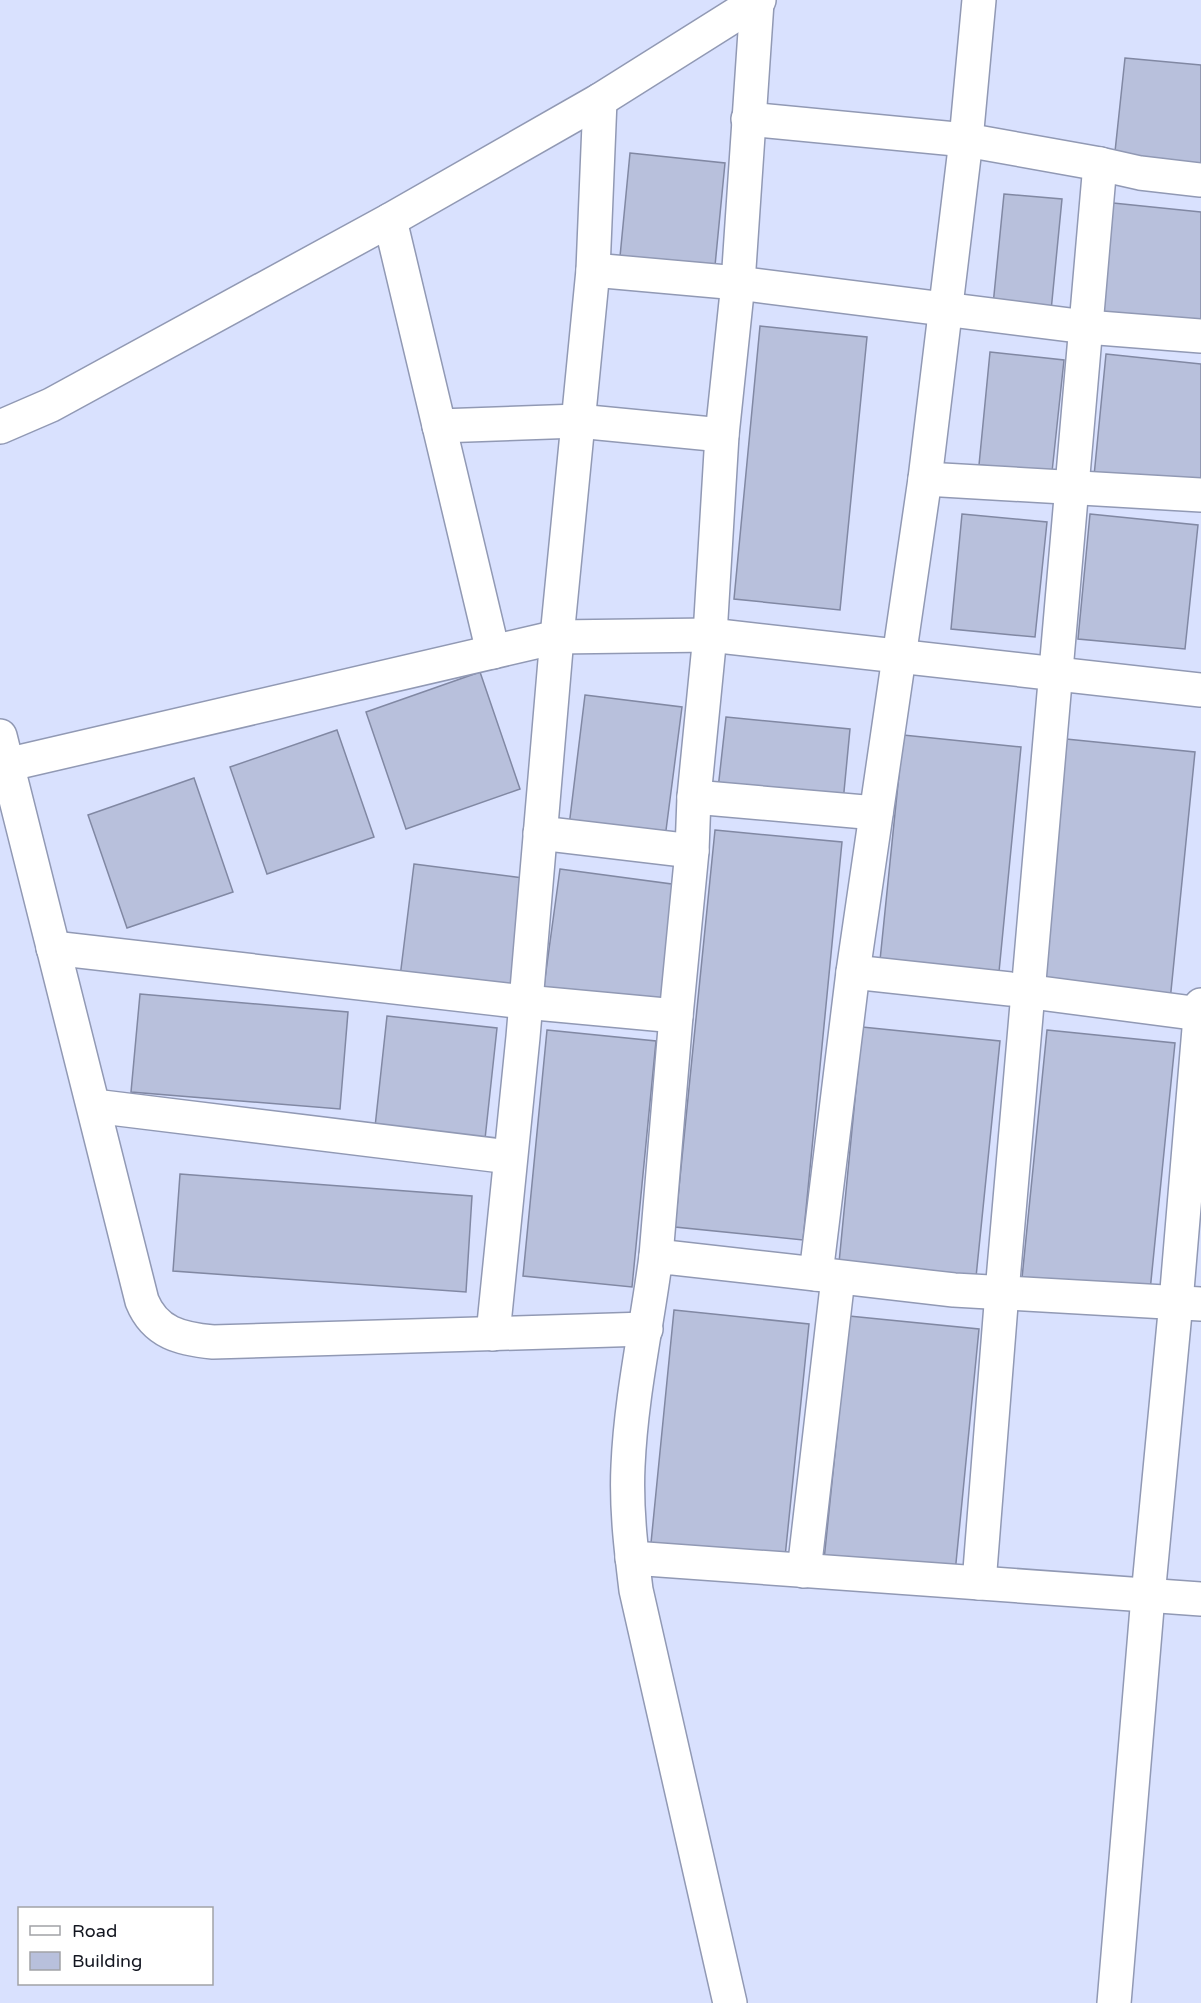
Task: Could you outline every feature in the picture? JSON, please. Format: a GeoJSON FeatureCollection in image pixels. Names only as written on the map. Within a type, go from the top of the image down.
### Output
{"type":"FeatureCollection","features":[{"type":"Feature","properties":{"kind":"street"},"geometry":{"type":"LineString","coordinates":[[804,1571],[853,972],[925,479],[966,140],[979,0]]}},
{"type":"Feature","properties":{"kind":"street"},"geometry":{"type":"LineString","coordinates":[[0,426],[51,405],[390,220],[600,100],[758,1]]}},
{"type":"Feature","properties":{"kind":"street"},"geometry":{"type":"LineString","coordinates":[[730,2003],[639,1601],[628,1522],[628,1466],[637,1374],[656,1256],[692,851],[694,797],[710,635],[722,435],[738,283],[758,1]]}},
{"type":"Feature","properties":{"kind":"street"},"geometry":{"type":"LineString","coordinates":[[493,1334],[593,270],[600,100]]}},
{"type":"Feature","properties":{"kind":"street"},"geometry":{"type":"LineString","coordinates":[[748,119],[966,140],[1140,173],[1201,180]]}},
{"type":"Feature","properties":{"kind":"street"},"geometry":{"type":"LineString","coordinates":[[979,1583],[1054,674],[1100,164]]}},
{"type":"Feature","properties":{"kind":"street"},"geometry":{"type":"LineString","coordinates":[[390,220],[493,652]]}},
{"type":"Feature","properties":{"kind":"street"},"geometry":{"type":"LineString","coordinates":[[593,270],[738,283],[1086,327],[1201,336]]}},
{"type":"Feature","properties":{"kind":"street"},"geometry":{"type":"LineString","coordinates":[[439,426],[578,421],[722,435]]}},
{"type":"Feature","properties":{"kind":"street"},"geometry":{"type":"LineString","coordinates":[[925,479],[1201,495]]}},
{"type":"Feature","properties":{"kind":"street"},"geometry":{"type":"LineString","coordinates":[[646,1329],[213,1342],[192,1340],[158,1326],[147,1314],[142,1301],[3,751],[557,637],[710,635],[1201,690]]}},
{"type":"Feature","properties":{"kind":"street"},"geometry":{"type":"LineString","coordinates":[[694,797],[876,813]]}},
{"type":"Feature","properties":{"kind":"street"},"geometry":{"type":"LineString","coordinates":[[540,833],[692,851]]}},
{"type":"Feature","properties":{"kind":"street"},"geometry":{"type":"LineString","coordinates":[[53,948],[525,1002],[676,1016]]}},
{"type":"Feature","properties":{"kind":"street"},"geometry":{"type":"LineString","coordinates":[[853,972],[1201,1010],[1189,1303],[1148,1596],[1114,2003]]}},
{"type":"Feature","properties":{"kind":"street"},"geometry":{"type":"LineString","coordinates":[[94,1106],[510,1157]]}},
{"type":"Feature","properties":{"kind":"street"},"geometry":{"type":"LineString","coordinates":[[656,1256],[954,1290],[1189,1303]]}},
{"type":"Feature","properties":{"kind":"street"},"geometry":{"type":"LineString","coordinates":[[632,1558],[1201,1599]]}},
{"type":"Feature","properties":{"kind":"building"},"geometry":{"type":"Polygon","coordinates":[[[1125,58],[1201,65],[1201,170],[1114,161],[1125,58]]]}},
{"type":"Feature","properties":{"kind":"building"},"geometry":{"type":"Polygon","coordinates":[[[630,153],[725,163],[714,276],[619,267],[630,153]]]}},
{"type":"Feature","properties":{"kind":"building"},"geometry":{"type":"Polygon","coordinates":[[[1004,194],[1062,199],[1051,311],[993,305],[1004,194]]]}},
{"type":"Feature","properties":{"kind":"building"},"geometry":{"type":"Polygon","coordinates":[[[1113,203],[1201,212],[1201,329],[1102,320],[1113,203]]]}},
{"type":"Feature","properties":{"kind":"building"},"geometry":{"type":"Polygon","coordinates":[[[760,326],[867,337],[840,610],[734,599],[760,326]]]}},
{"type":"Feature","properties":{"kind":"building"},"geometry":{"type":"Polygon","coordinates":[[[990,352],[1064,360],[1052,472],[979,465],[990,352]]]}},
{"type":"Feature","properties":{"kind":"building"},"geometry":{"type":"Polygon","coordinates":[[[1106,354],[1201,364],[1201,487],[1094,476],[1106,354]]]}},
{"type":"Feature","properties":{"kind":"building"},"geometry":{"type":"Polygon","coordinates":[[[962,514],[1047,522],[1035,637],[951,629],[962,514]]]}},
{"type":"Feature","properties":{"kind":"building"},"geometry":{"type":"Polygon","coordinates":[[[1090,514],[1198,525],[1185,649],[1078,639],[1090,514]]]}},
{"type":"Feature","properties":{"kind":"building"},"geometry":{"type":"Polygon","coordinates":[[[480,672],[520,789],[406,829],[366,712],[480,672]]]}},
{"type":"Feature","properties":{"kind":"building"},"geometry":{"type":"Polygon","coordinates":[[[585,695],[682,707],[665,838],[569,826],[585,695]]]}},
{"type":"Feature","properties":{"kind":"building"},"geometry":{"type":"Polygon","coordinates":[[[726,717],[850,729],[843,802],[718,789],[726,717]]]}},
{"type":"Feature","properties":{"kind":"building"},"geometry":{"type":"Polygon","coordinates":[[[337,730],[374,837],[267,874],[230,767],[337,730]]]}},
{"type":"Feature","properties":{"kind":"building"},"geometry":{"type":"Polygon","coordinates":[[[903,735],[1021,747],[998,982],[879,970],[903,735]]]}},
{"type":"Feature","properties":{"kind":"building"},"geometry":{"type":"Polygon","coordinates":[[[1066,739],[1195,752],[1170,1001],[1040,987],[1066,739]]]}},
{"type":"Feature","properties":{"kind":"building"},"geometry":{"type":"Polygon","coordinates":[[[194,778],[233,892],[127,928],[88,815],[194,778]]]}},
{"type":"Feature","properties":{"kind":"building"},"geometry":{"type":"Polygon","coordinates":[[[715,830],[842,842],[803,1240],[675,1227],[715,830]]]}},
{"type":"Feature","properties":{"kind":"building"},"geometry":{"type":"Polygon","coordinates":[[[414,864],[523,878],[510,990],[400,977],[414,864]]]}},
{"type":"Feature","properties":{"kind":"building"},"geometry":{"type":"Polygon","coordinates":[[[560,869],[679,885],[661,1010],[543,993],[560,869]]]}},
{"type":"Feature","properties":{"kind":"building"},"geometry":{"type":"Polygon","coordinates":[[[140,994],[348,1012],[340,1109],[131,1092],[140,994]]]}},
{"type":"Feature","properties":{"kind":"building"},"geometry":{"type":"Polygon","coordinates":[[[387,1016],[497,1028],[485,1139],[375,1127],[387,1016]]]}},
{"type":"Feature","properties":{"kind":"building"},"geometry":{"type":"Polygon","coordinates":[[[862,1027],[1000,1041],[975,1287],[838,1273],[862,1027]]]}},
{"type":"Feature","properties":{"kind":"building"},"geometry":{"type":"Polygon","coordinates":[[[547,1030],[656,1041],[632,1287],[523,1276],[547,1030]]]}},
{"type":"Feature","properties":{"kind":"building"},"geometry":{"type":"Polygon","coordinates":[[[1047,1030],[1175,1043],[1150,1291],[1022,1278],[1047,1030]]]}},
{"type":"Feature","properties":{"kind":"building"},"geometry":{"type":"Polygon","coordinates":[[[180,1174],[472,1196],[466,1292],[173,1271],[180,1174]]]}},
{"type":"Feature","properties":{"kind":"building"},"geometry":{"type":"Polygon","coordinates":[[[674,1310],[809,1324],[785,1557],[651,1543],[674,1310]]]}},
{"type":"Feature","properties":{"kind":"building"},"geometry":{"type":"Polygon","coordinates":[[[849,1316],[979,1329],[955,1573],[824,1560],[849,1316]]]}}]}
